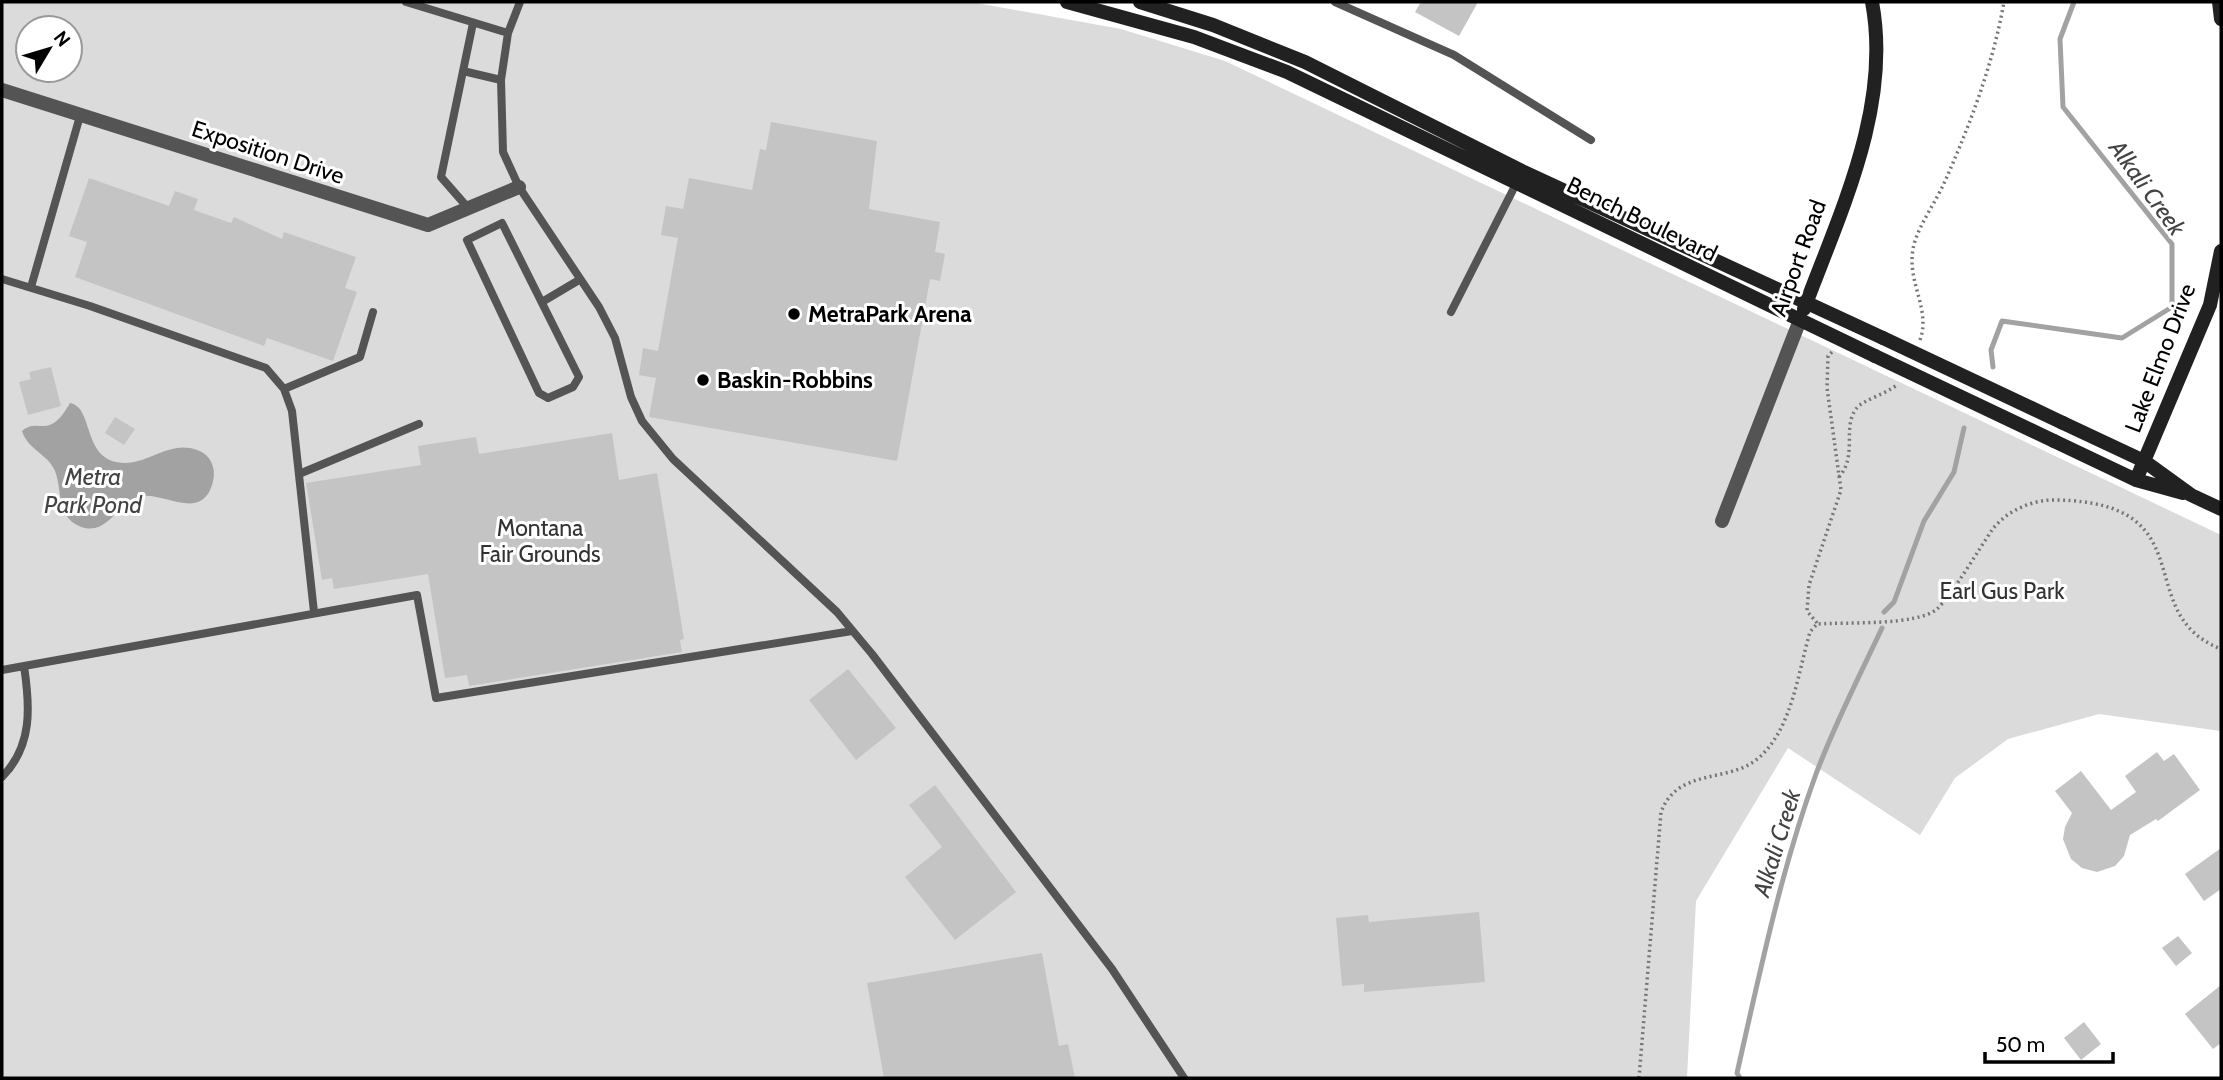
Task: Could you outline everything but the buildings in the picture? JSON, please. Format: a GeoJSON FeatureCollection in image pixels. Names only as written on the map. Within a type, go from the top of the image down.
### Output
{"type":"FeatureCollection","features":[{"type":"Feature","properties":{"kind":"main road","name":"Bench Boulevard"},"geometry":{"type":"LineString","coordinates":[[1067,2],[1194,37],[1287,72],[1519,178],[1800,320],[2136,480],[2191,495]]}},
{"type":"Feature","properties":{"kind":"main road"},"geometry":{"type":"LineString","coordinates":[[1140,2],[1213,25],[1295,58],[1519,178],[1807,301],[2144,461],[2191,495],[2221,509]]}},
{"type":"Feature","properties":{"kind":"main road","name":"Airport Road"},"geometry":{"type":"LineString","coordinates":[[1800,320],[1868,125],[1877,58],[1872,2]]}},
{"type":"Feature","properties":{"kind":"main road"},"geometry":{"type":"LineString","coordinates":[[2219,2],[2221,19]]}},
{"type":"Feature","properties":{"kind":"main road","name":"Lake Elmo Drive"},"geometry":{"type":"LineString","coordinates":[[2136,480],[2210,305],[2221,251]]}},
{"type":"Feature","properties":{"kind":"street","name":"Exposition Drive"},"geometry":{"type":"LineString","coordinates":[[2,90],[428,225],[519,187]]}},
{"type":"Feature","properties":{"kind":"street","name":"Airport Road"},"geometry":{"type":"LineString","coordinates":[[1722,522],[1800,320]]}},
{"type":"Feature","properties":{"kind":"lane"},"geometry":{"type":"LineString","coordinates":[[407,2],[508,33]]}},
{"type":"Feature","properties":{"kind":"lane"},"geometry":{"type":"LineString","coordinates":[[520,2],[508,33],[501,80],[503,152],[519,187],[615,338],[631,397],[642,421],[673,459],[837,612],[1112,969],[1184,1078]]}},
{"type":"Feature","properties":{"kind":"lane"},"geometry":{"type":"LineString","coordinates":[[1335,2],[1454,55],[1591,140]]}},
{"type":"Feature","properties":{"kind":"lane"},"geometry":{"type":"LineString","coordinates":[[470,209],[441,177],[473,23]]}},
{"type":"Feature","properties":{"kind":"lane"},"geometry":{"type":"LineString","coordinates":[[463,71],[501,80]]}},
{"type":"Feature","properties":{"kind":"lane"},"geometry":{"type":"LineString","coordinates":[[31,287],[80,116]]}},
{"type":"Feature","properties":{"kind":"lane"},"geometry":{"type":"LineString","coordinates":[[1451,312],[1519,178]]}},
{"type":"Feature","properties":{"kind":"lane"},"geometry":{"type":"LineString","coordinates":[[502,223],[542,302],[579,377],[573,387],[548,398],[539,393],[467,240],[502,223]]}},
{"type":"Feature","properties":{"kind":"lane"},"geometry":{"type":"LineString","coordinates":[[2,279],[266,369],[284,388],[292,411],[314,612]]}},
{"type":"Feature","properties":{"kind":"lane"},"geometry":{"type":"LineString","coordinates":[[542,302],[579,280]]}},
{"type":"Feature","properties":{"kind":"lane"},"geometry":{"type":"LineString","coordinates":[[284,388],[360,357],[373,312]]}},
{"type":"Feature","properties":{"kind":"lane"},"geometry":{"type":"LineString","coordinates":[[299,474],[419,424]]}},
{"type":"Feature","properties":{"kind":"lane"},"geometry":{"type":"LineString","coordinates":[[2,670],[417,595],[436,698],[852,631]]}},
{"type":"Feature","properties":{"kind":"lane"},"geometry":{"type":"LineString","coordinates":[[2,777],[19,758],[28,726],[29,699],[24,666]]}},
{"type":"Feature","properties":{"kind":"path"},"geometry":{"type":"LineString","coordinates":[[1916,349],[1926,322],[1910,268],[1915,240],[1945,182],[1978,101],[1998,35],[2004,2]]}},
{"type":"Feature","properties":{"kind":"path"},"geometry":{"type":"LineString","coordinates":[[1817,624],[1807,611],[1808,585],[1841,490],[1827,388],[1828,356],[1842,340]]}},
{"type":"Feature","properties":{"kind":"path"},"geometry":{"type":"LineString","coordinates":[[1839,477],[1849,463],[1851,417],[1857,406],[1886,394],[1900,382]]}},
{"type":"Feature","properties":{"kind":"path"},"geometry":{"type":"LineString","coordinates":[[1639,1078],[1661,812],[1668,795],[1685,785],[1755,761],[1775,738],[1784,722],[1810,632],[1817,624],[1916,618],[1937,609],[1998,522],[2025,505],[2051,500],[2081,500],[2115,508],[2140,522],[2153,539],[2173,602],[2187,627],[2221,649]]}},
{"type":"Feature","properties":{"kind":"green space","name":"Montana Fair Grounds"},"geometry":{"type":"Polygon","coordinates":[[[2,2],[971,2],[1121,29],[1225,61],[2221,535],[2221,731],[2099,714],[2008,739],[1955,778],[1920,835],[1788,748],[1696,901],[1687,1078],[2,1078],[2,2]]]}},
{"type":"Feature","properties":{"kind":"water","name":"Metra Park Pond"},"geometry":{"type":"Polygon","coordinates":[[[70,403],[77,406],[82,413],[93,441],[105,458],[116,462],[137,462],[176,448],[197,450],[204,454],[211,462],[214,472],[212,485],[206,496],[199,502],[189,503],[157,497],[137,497],[96,528],[88,529],[71,521],[63,509],[52,465],[29,443],[22,431],[28,427],[56,422],[70,403]]]}},
{"type":"Feature","properties":{"kind":"waterway","name":"Alkali Creek"},"geometry":{"type":"LineString","coordinates":[[1993,367],[1991,350],[2002,321],[2122,338],[2172,307],[2172,244],[2063,107],[2060,39],[2074,2]]}},
{"type":"Feature","properties":{"kind":"waterway","name":"Alkali Creek"},"geometry":{"type":"LineString","coordinates":[[1884,612],[1894,602],[1924,521],[1954,472],[1964,428]]}},
{"type":"Feature","properties":{"kind":"waterway","name":"Alkali Creek"},"geometry":{"type":"LineString","coordinates":[[1740,1078],[1737,1073],[1763,959],[1803,810],[1831,737],[1882,628]]}},
{"type":"Feature","properties":{"kind":"place","name":"MetraPark Arena"},"geometry":{"type":"Point","coordinates":[794,314]}},
{"type":"Feature","properties":{"kind":"place","name":"Baskin-Robbins"},"geometry":{"type":"Point","coordinates":[703,380]}},
{"type":"Feature","properties":{"kind":"park label","name":"Earl Gus Park"},"geometry":{"type":"Point","coordinates":[2002,591]}}]}
